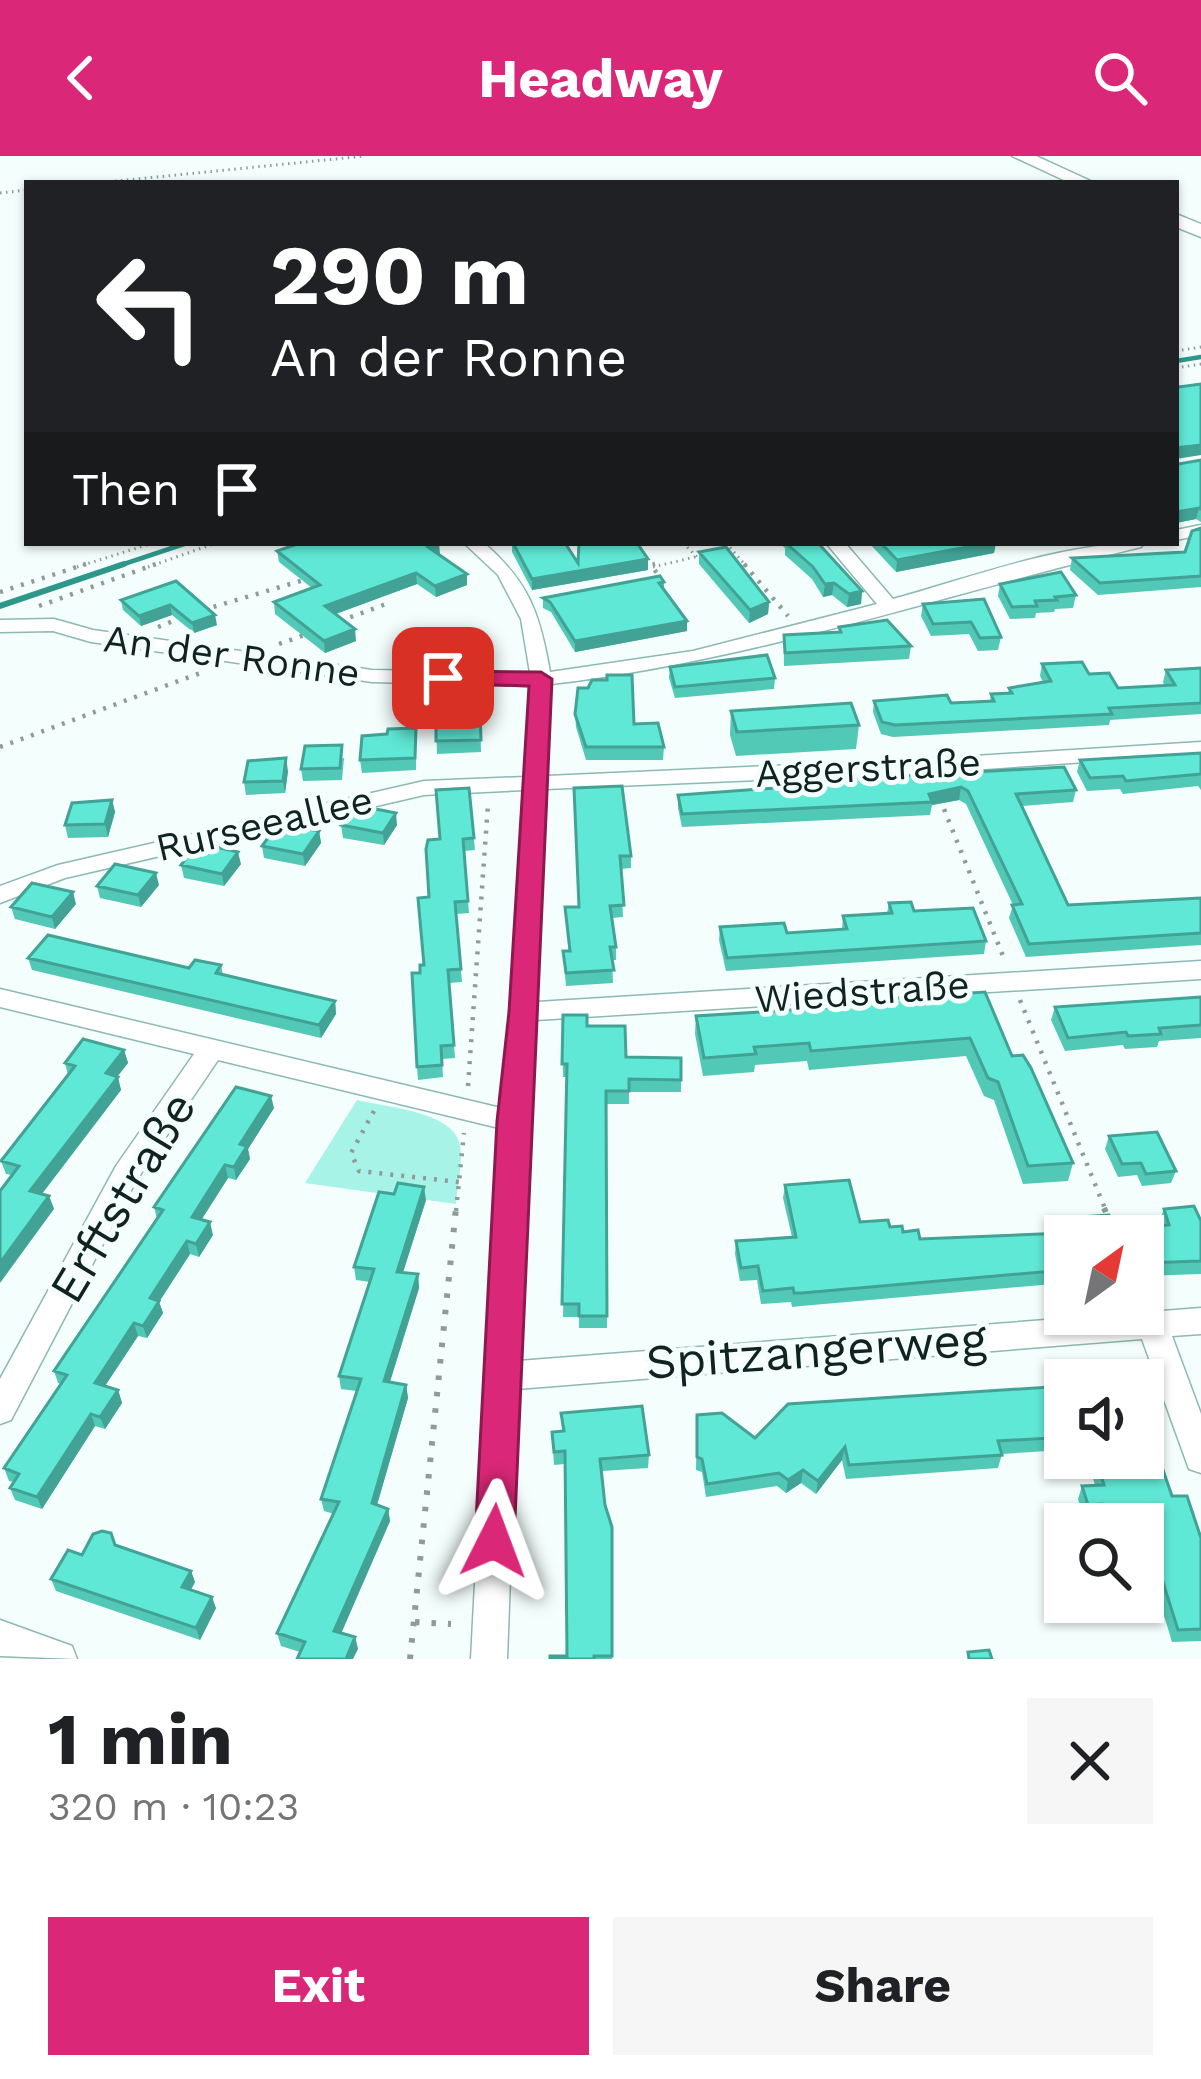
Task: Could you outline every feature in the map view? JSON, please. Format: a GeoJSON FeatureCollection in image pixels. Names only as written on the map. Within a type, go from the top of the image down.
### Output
{"type":"FeatureCollection","features":[{"type":"Feature","properties":{"kind":"street"},"geometry":{"type":"LineString","coordinates":[[1021,156],[1079,180]]}},
{"type":"Feature","properties":{"kind":"street"},"geometry":{"type":"LineString","coordinates":[[476,546],[506,572],[531,619],[541,679],[524,1012],[512,1121],[489,1659]]}},
{"type":"Feature","properties":{"kind":"street"},"geometry":{"type":"LineString","coordinates":[[838,546],[890,607]]}},
{"type":"Feature","properties":{"kind":"street","name":"An der Ronne"},"geometry":{"type":"LineString","coordinates":[[0,626],[54,625],[120,640],[400,677],[541,679],[729,650],[1124,546]]}},
{"type":"Feature","properties":{"kind":"street","name":"Aggerstraße"},"geometry":{"type":"LineString","coordinates":[[535,783],[1201,748]]}},
{"type":"Feature","properties":{"kind":"street","name":"Rurseeallee"},"geometry":{"type":"LineString","coordinates":[[0,896],[58,872],[388,793],[535,783]]}},
{"type":"Feature","properties":{"kind":"street","name":"Wiedstraße"},"geometry":{"type":"LineString","coordinates":[[524,1012],[1201,970]]}},
{"type":"Feature","properties":{"kind":"street"},"geometry":{"type":"LineString","coordinates":[[0,998],[512,1121]]}},
{"type":"Feature","properties":{"kind":"street","name":"Erftstraße"},"geometry":{"type":"LineString","coordinates":[[0,1410],[126,1174],[212,1049]]}},
{"type":"Feature","properties":{"kind":"street","name":"Spitzangerweg"},"geometry":{"type":"LineString","coordinates":[[1164,1323],[1201,1321]]}},
{"type":"Feature","properties":{"kind":"street","name":"Spitzangerweg"},"geometry":{"type":"LineString","coordinates":[[502,1376],[1044,1333]]}},
{"type":"Feature","properties":{"kind":"street"},"geometry":{"type":"LineString","coordinates":[[1156,1335],[1201,1458]]}},
{"type":"Feature","properties":{"kind":"street"},"geometry":{"type":"LineString","coordinates":[[0,1638],[59,1659]]}},
{"type":"Feature","properties":{"kind":"path"},"geometry":{"type":"LineString","coordinates":[[128,180],[365,156]]}},
{"type":"Feature","properties":{"kind":"path"},"geometry":{"type":"LineString","coordinates":[[0,592],[144,546]]}},
{"type":"Feature","properties":{"kind":"path"},"geometry":{"type":"LineString","coordinates":[[22,612],[208,546]]}},
{"type":"Feature","properties":{"kind":"path"},"geometry":{"type":"LineString","coordinates":[[686,546],[695,557]]}},
{"type":"Feature","properties":{"kind":"path"},"geometry":{"type":"LineString","coordinates":[[729,546],[800,630]]}},
{"type":"Feature","properties":{"kind":"path"},"geometry":{"type":"LineString","coordinates":[[653,579],[658,576],[651,566],[732,550]]}},
{"type":"Feature","properties":{"kind":"path"},"geometry":{"type":"LineString","coordinates":[[203,610],[318,574]]}},
{"type":"Feature","properties":{"kind":"path"},"geometry":{"type":"LineString","coordinates":[[0,747],[386,604]]}},
{"type":"Feature","properties":{"kind":"path"},"geometry":{"type":"LineString","coordinates":[[120,640],[183,618]]}},
{"type":"Feature","properties":{"kind":"path"},"geometry":{"type":"LineString","coordinates":[[927,766],[1107,1215]]}},
{"type":"Feature","properties":{"kind":"path"},"geometry":{"type":"LineString","coordinates":[[410,1659],[466,1110],[489,785]]}},
{"type":"Feature","properties":{"kind":"path"},"geometry":{"type":"LineString","coordinates":[[385,1091],[351,1153],[359,1171],[459,1182]]}},
{"type":"Feature","properties":{"kind":"path"},"geometry":{"type":"LineString","coordinates":[[414,1622],[451,1624]]}},
{"type":"Feature","properties":{"kind":"green space"},"geometry":{"type":"Polygon","coordinates":[[[357,1100],[432,1118],[455,1134],[461,1152],[456,1204],[305,1183],[357,1100]]]}},
{"type":"Feature","properties":{"kind":"building"},"geometry":{"type":"Polygon","coordinates":[[[1201,384],[1201,445],[1179,448],[1179,387],[1201,384]]]}},
{"type":"Feature","properties":{"kind":"building"},"geometry":{"type":"Polygon","coordinates":[[[1201,460],[1201,509],[1179,511],[1179,464],[1201,460]]]}},
{"type":"Feature","properties":{"kind":"building"},"geometry":{"type":"Polygon","coordinates":[[[1201,528],[1201,576],[1100,583],[1072,558],[1185,552],[1192,531],[1201,528]]]}},
{"type":"Feature","properties":{"kind":"building"},"geometry":{"type":"Polygon","coordinates":[[[291,546],[430,546],[467,574],[435,586],[416,573],[325,606],[355,629],[324,641],[274,602],[320,585],[277,551],[291,546]]]}},
{"type":"Feature","properties":{"kind":"building"},"geometry":{"type":"Polygon","coordinates":[[[515,546],[567,546],[578,563],[579,546],[639,546],[648,559],[532,579],[515,546]]]}},
{"type":"Feature","properties":{"kind":"building"},"geometry":{"type":"Polygon","coordinates":[[[789,546],[821,546],[862,591],[849,594],[834,583],[825,584],[789,546]]]}},
{"type":"Feature","properties":{"kind":"building"},"geometry":{"type":"Polygon","coordinates":[[[884,546],[973,546],[897,560],[884,546]]]}},
{"type":"Feature","properties":{"kind":"building"},"geometry":{"type":"Polygon","coordinates":[[[726,547],[769,602],[750,610],[699,552],[726,547]]]}},
{"type":"Feature","properties":{"kind":"building"},"geometry":{"type":"Polygon","coordinates":[[[1061,572],[1076,595],[1035,601],[1037,606],[1012,607],[1000,584],[1061,572]]]}},
{"type":"Feature","properties":{"kind":"building"},"geometry":{"type":"Polygon","coordinates":[[[660,576],[664,582],[659,583],[687,621],[575,641],[543,598],[660,576]]]}},
{"type":"Feature","properties":{"kind":"building"},"geometry":{"type":"Polygon","coordinates":[[[176,581],[215,615],[192,623],[170,605],[139,616],[121,600],[176,581]]]}},
{"type":"Feature","properties":{"kind":"building"},"geometry":{"type":"Polygon","coordinates":[[[984,599],[1001,637],[980,638],[971,622],[933,624],[923,604],[984,599]]]}},
{"type":"Feature","properties":{"kind":"building"},"geometry":{"type":"Polygon","coordinates":[[[887,620],[911,646],[785,653],[784,635],[841,632],[839,627],[887,620]]]}},
{"type":"Feature","properties":{"kind":"building"},"geometry":{"type":"Polygon","coordinates":[[[767,655],[775,678],[675,687],[670,667],[767,655]]]}},
{"type":"Feature","properties":{"kind":"building"},"geometry":{"type":"Polygon","coordinates":[[[1082,662],[1089,674],[1109,673],[1118,688],[1175,685],[1166,670],[1201,668],[1201,703],[1109,708],[1112,714],[895,725],[882,722],[874,701],[947,695],[951,703],[994,701],[991,694],[1051,681],[1042,664],[1082,662]]]}},
{"type":"Feature","properties":{"kind":"building"},"geometry":{"type":"Polygon","coordinates":[[[607,675],[632,675],[634,724],[658,723],[664,747],[586,747],[575,714],[578,688],[588,688],[592,680],[607,680],[607,675]]]}},
{"type":"Feature","properties":{"kind":"building"},"geometry":{"type":"Polygon","coordinates":[[[851,703],[859,725],[737,732],[731,711],[851,703]]]}},
{"type":"Feature","properties":{"kind":"building"},"geometry":{"type":"Polygon","coordinates":[[[460,711],[480,711],[481,740],[436,741],[436,718],[460,716],[460,711]]]}},
{"type":"Feature","properties":{"kind":"building"},"geometry":{"type":"Polygon","coordinates":[[[416,728],[415,758],[360,760],[362,736],[416,728]]]}},
{"type":"Feature","properties":{"kind":"building"},"geometry":{"type":"Polygon","coordinates":[[[342,745],[340,768],[301,769],[305,746],[342,745]]]}},
{"type":"Feature","properties":{"kind":"building"},"geometry":{"type":"Polygon","coordinates":[[[1201,753],[1201,774],[1126,781],[1123,776],[1090,778],[1080,760],[1201,753]]]}},
{"type":"Feature","properties":{"kind":"building"},"geometry":{"type":"Polygon","coordinates":[[[286,758],[283,781],[244,782],[248,761],[286,758]]]}},
{"type":"Feature","properties":{"kind":"building"},"geometry":{"type":"Polygon","coordinates":[[[1064,767],[1076,790],[1016,794],[1068,905],[1201,898],[1201,933],[1029,944],[1012,905],[1022,904],[968,791],[961,787],[929,794],[932,802],[682,814],[678,795],[818,785],[816,781],[1064,767]]]}},
{"type":"Feature","properties":{"kind":"building"},"geometry":{"type":"Polygon","coordinates":[[[622,786],[631,856],[620,856],[624,905],[610,906],[614,970],[566,973],[563,951],[570,951],[565,907],[579,907],[574,788],[622,786]]]}},
{"type":"Feature","properties":{"kind":"building"},"geometry":{"type":"Polygon","coordinates":[[[469,788],[474,838],[463,839],[468,901],[455,902],[461,969],[448,970],[454,1045],[441,1046],[442,1065],[417,1067],[412,973],[420,973],[424,965],[418,898],[429,897],[428,840],[440,839],[436,790],[469,788]]]}},
{"type":"Feature","properties":{"kind":"building"},"geometry":{"type":"Polygon","coordinates":[[[112,800],[105,824],[65,825],[72,803],[112,800]]]}},
{"type":"Feature","properties":{"kind":"building"},"geometry":{"type":"Polygon","coordinates":[[[356,805],[396,813],[383,833],[341,825],[356,805]]]}},
{"type":"Feature","properties":{"kind":"building"},"geometry":{"type":"Polygon","coordinates":[[[279,823],[319,831],[303,854],[262,846],[279,823]]]}},
{"type":"Feature","properties":{"kind":"building"},"geometry":{"type":"Polygon","coordinates":[[[198,843],[238,852],[222,874],[181,865],[198,843]]]}},
{"type":"Feature","properties":{"kind":"building"},"geometry":{"type":"Polygon","coordinates":[[[115,864],[156,873],[138,895],[97,886],[115,864]]]}},
{"type":"Feature","properties":{"kind":"building"},"geometry":{"type":"Polygon","coordinates":[[[32,883],[73,892],[52,917],[11,907],[32,883]]]}},
{"type":"Feature","properties":{"kind":"building"},"geometry":{"type":"Polygon","coordinates":[[[911,902],[914,911],[973,908],[986,941],[727,958],[720,927],[784,923],[787,933],[847,929],[843,916],[892,913],[889,903],[911,902]]]}},
{"type":"Feature","properties":{"kind":"building"},"geometry":{"type":"Polygon","coordinates":[[[48,935],[189,968],[195,960],[221,965],[216,973],[335,1001],[319,1025],[28,958],[48,935]]]}},
{"type":"Feature","properties":{"kind":"building"},"geometry":{"type":"Polygon","coordinates":[[[985,992],[1012,1056],[1023,1055],[1031,1068],[1073,1163],[1028,1166],[998,1082],[988,1078],[970,1038],[811,1051],[809,1043],[754,1047],[756,1054],[704,1058],[696,1016],[853,1006],[852,1001],[985,992]]]}},
{"type":"Feature","properties":{"kind":"building"},"geometry":{"type":"Polygon","coordinates":[[[1201,997],[1201,1025],[1159,1028],[1161,1034],[1068,1038],[1055,1007],[1201,997]]]}},
{"type":"Feature","properties":{"kind":"building"},"geometry":{"type":"Polygon","coordinates":[[[563,1015],[587,1015],[587,1026],[625,1026],[626,1057],[681,1058],[681,1080],[629,1079],[629,1091],[606,1091],[607,1316],[579,1316],[579,1304],[562,1304],[567,1064],[562,1064],[563,1015]]]}},
{"type":"Feature","properties":{"kind":"building"},"geometry":{"type":"Polygon","coordinates":[[[83,1039],[124,1050],[106,1073],[118,1077],[30,1191],[49,1196],[0,1263],[0,1191],[19,1166],[1,1161],[75,1066],[65,1063],[83,1039]]]}},
{"type":"Feature","properties":{"kind":"building"},"geometry":{"type":"Polygon","coordinates":[[[236,1087],[271,1096],[240,1144],[247,1146],[234,1167],[225,1165],[192,1217],[210,1222],[196,1244],[187,1241],[150,1298],[159,1301],[151,1314],[143,1326],[134,1323],[95,1383],[118,1390],[100,1417],[91,1414],[37,1497],[10,1488],[19,1474],[4,1468],[67,1375],[54,1371],[163,1210],[154,1207],[236,1087]]]}},
{"type":"Feature","properties":{"kind":"building"},"geometry":{"type":"Polygon","coordinates":[[[1157,1132],[1176,1171],[1146,1174],[1141,1163],[1122,1164],[1109,1136],[1157,1132]]]}},
{"type":"Feature","properties":{"kind":"building"},"geometry":{"type":"Polygon","coordinates":[[[849,1180],[860,1222],[888,1220],[890,1227],[902,1226],[903,1232],[918,1230],[920,1239],[1044,1234],[1044,1272],[802,1293],[794,1293],[793,1288],[763,1291],[758,1266],[741,1268],[736,1241],[796,1237],[785,1185],[849,1180]]]}},
{"type":"Feature","properties":{"kind":"building"},"geometry":{"type":"Polygon","coordinates":[[[398,1183],[424,1187],[397,1272],[418,1274],[384,1381],[406,1385],[372,1503],[388,1509],[334,1631],[355,1637],[346,1659],[297,1659],[305,1642],[277,1633],[339,1502],[321,1499],[361,1379],[339,1376],[374,1269],[354,1267],[379,1192],[394,1194],[398,1183]]]}},
{"type":"Feature","properties":{"kind":"building"},"geometry":{"type":"Polygon","coordinates":[[[1194,1206],[1201,1221],[1201,1261],[1164,1262],[1164,1225],[1169,1225],[1164,1209],[1194,1206]]]}},
{"type":"Feature","properties":{"kind":"building"},"geometry":{"type":"Polygon","coordinates":[[[1044,1387],[1044,1438],[998,1441],[1002,1455],[849,1465],[845,1447],[818,1481],[803,1470],[788,1480],[779,1473],[707,1484],[702,1459],[697,1457],[697,1415],[722,1413],[755,1438],[788,1404],[1044,1387]]]}},
{"type":"Feature","properties":{"kind":"building"},"geometry":{"type":"Polygon","coordinates":[[[642,1406],[649,1455],[600,1459],[612,1527],[612,1656],[550,1659],[567,1656],[565,1451],[554,1452],[552,1432],[564,1431],[561,1413],[642,1406]]]}},
{"type":"Feature","properties":{"kind":"building"},"geometry":{"type":"Polygon","coordinates":[[[1164,1473],[1172,1496],[1187,1496],[1201,1538],[1201,1629],[1178,1630],[1164,1585],[1164,1503],[1087,1503],[1082,1486],[1104,1485],[1102,1479],[1164,1479],[1164,1473]]]}},
{"type":"Feature","properties":{"kind":"building"},"geometry":{"type":"Polygon","coordinates":[[[111,1533],[115,1545],[191,1571],[182,1587],[212,1597],[196,1628],[51,1579],[68,1550],[82,1555],[93,1534],[111,1533]]]}},
{"type":"Feature","properties":{"kind":"building"},"geometry":{"type":"Polygon","coordinates":[[[989,1650],[992,1659],[969,1659],[968,1652],[989,1650]]]}},
{"type":"Feature","properties":{"kind":"waterway"},"geometry":{"type":"LineString","coordinates":[[1179,361],[1201,357]]}},
{"type":"Feature","properties":{"kind":"waterway"},"geometry":{"type":"LineString","coordinates":[[124,564],[178,546]]}},
{"type":"Feature","properties":{"kind":"waterway"},"geometry":{"type":"LineString","coordinates":[[0,606],[124,564]]}},
{"type":"Feature","properties":{"kind":"waterway"},"geometry":{"type":"LineString","coordinates":[[115,567],[124,564]]}},
{"type":"Feature","properties":{"kind":"route"},"geometry":{"type":"LineString","coordinates":[[443,678],[541,679],[524,1012],[512,1121],[494,1541]]}}]}
